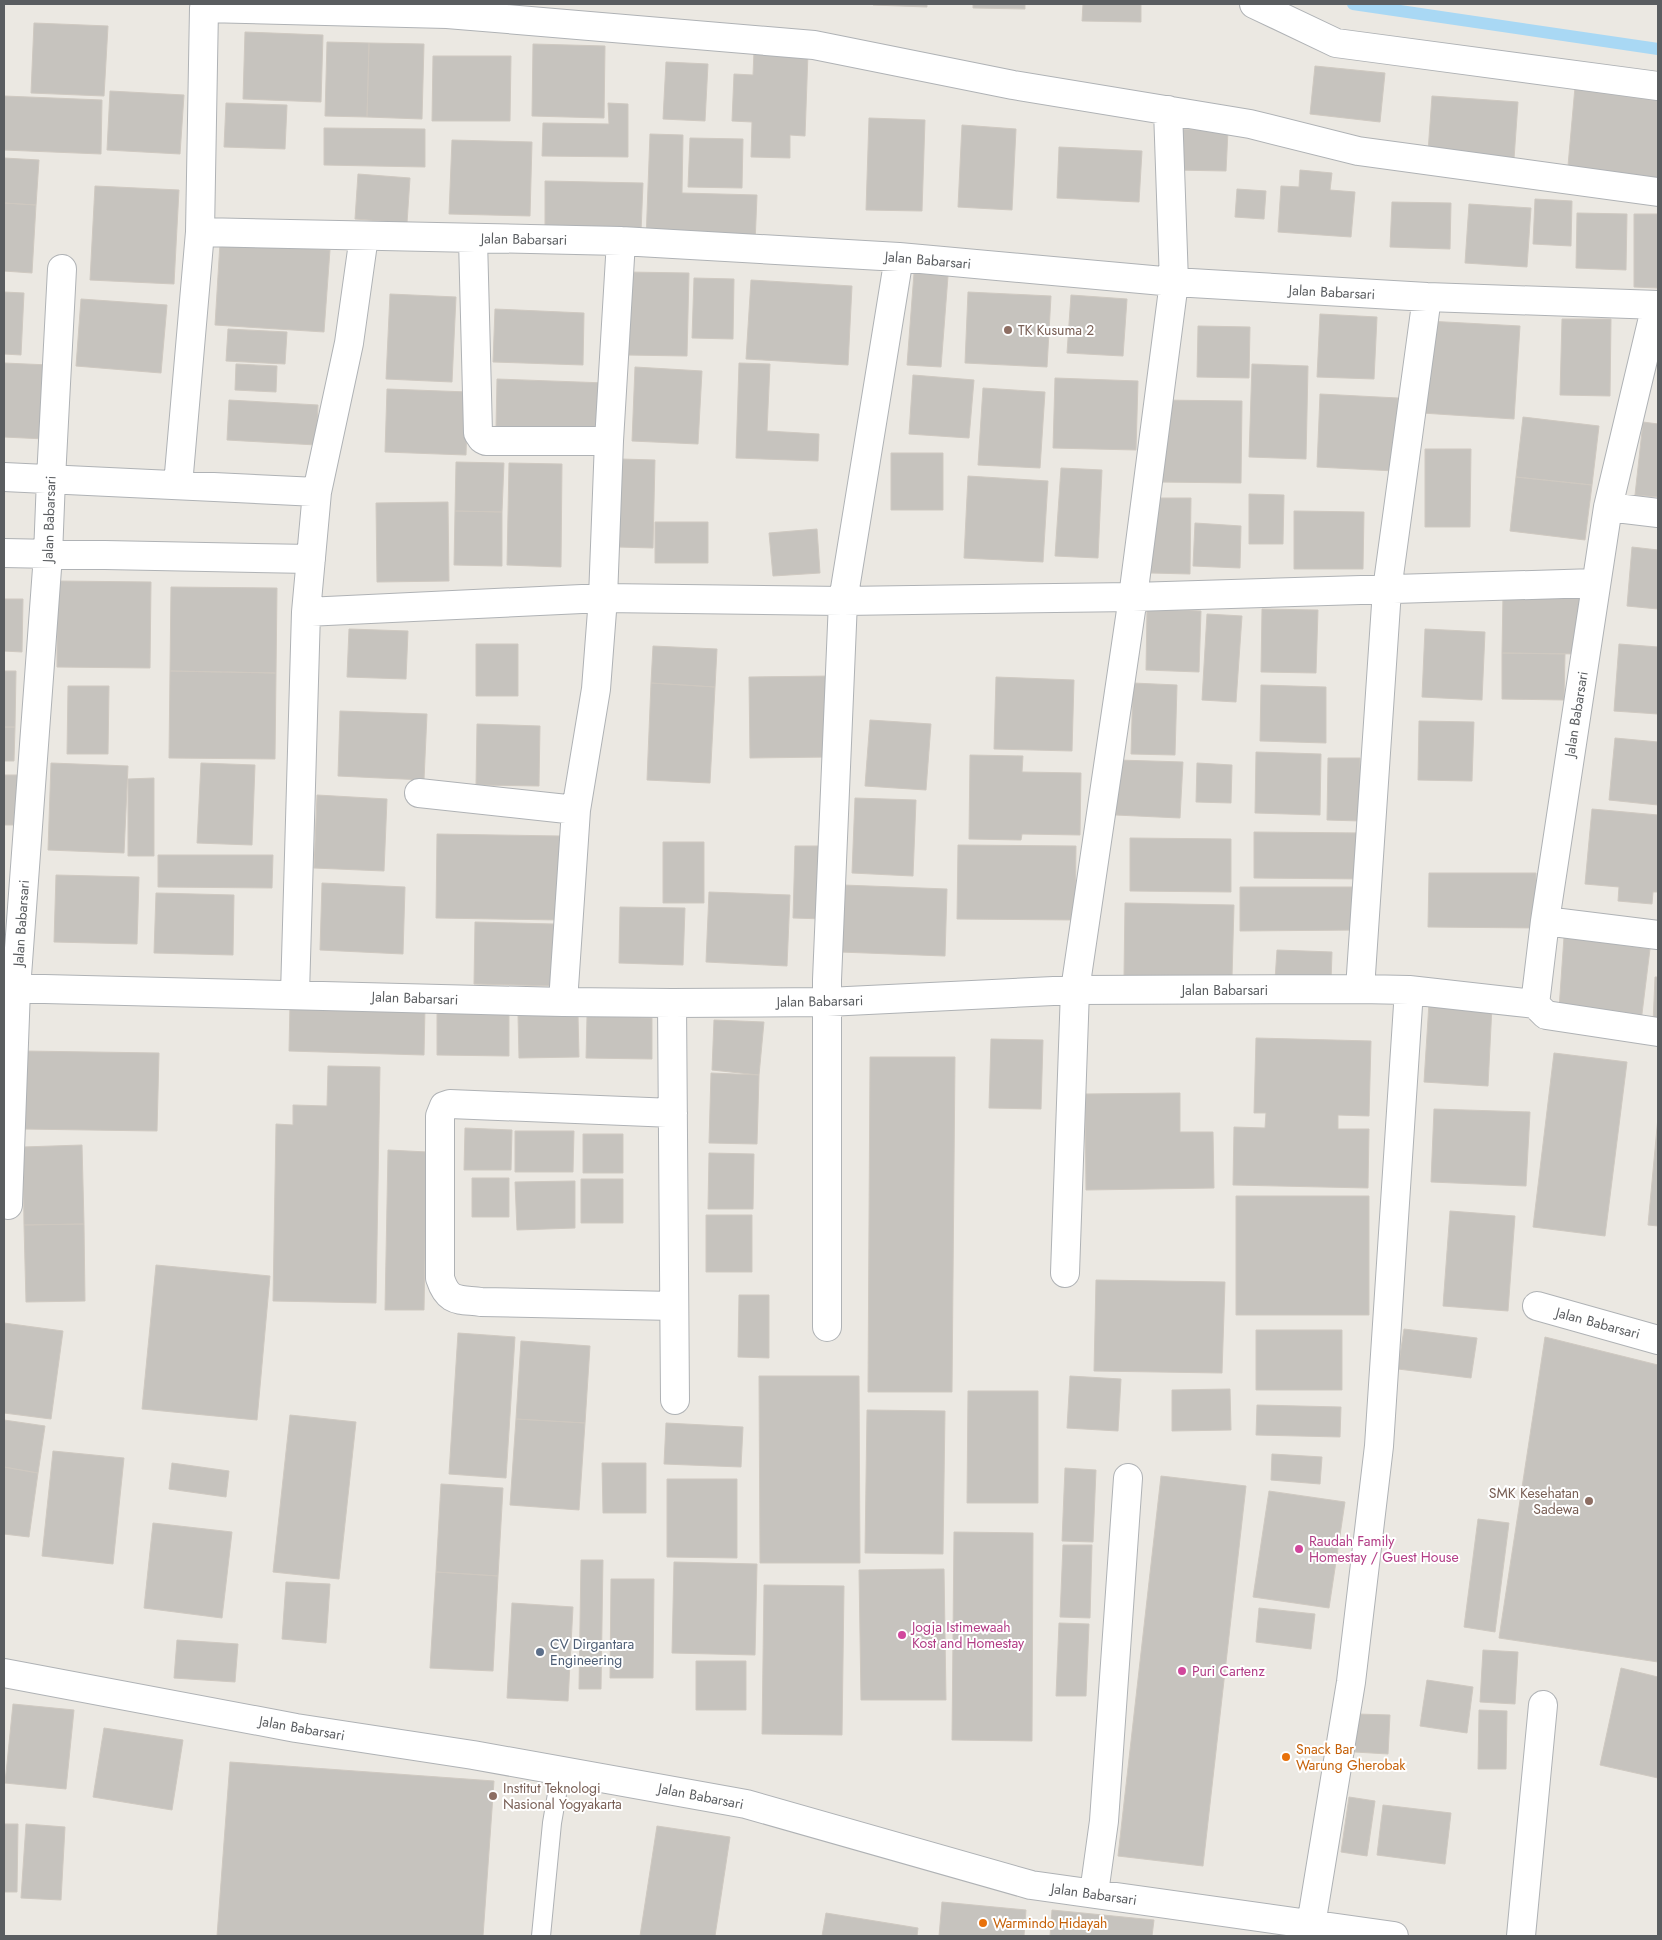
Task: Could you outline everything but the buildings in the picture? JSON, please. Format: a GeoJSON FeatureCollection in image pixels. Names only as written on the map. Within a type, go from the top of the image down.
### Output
{"type":"FeatureCollection","features":[{"type":"Feature","properties":{"kind":"street"},"geometry":{"type":"LineString","coordinates":[[1254,4],[1326,39],[1658,86]]}},
{"type":"Feature","properties":{"kind":"street"},"geometry":{"type":"LineString","coordinates":[[178,485],[200,232],[204,6],[447,14],[814,45],[1013,85],[1250,124],[1358,151],[1658,192]]}},
{"type":"Feature","properties":{"kind":"street"},"geometry":{"type":"LineString","coordinates":[[1064,1274],[1075,990],[1133,598],[1174,282],[1168,110]]}},
{"type":"Feature","properties":{"kind":"street","name":"Jalan Babarsari"},"geometry":{"type":"LineString","coordinates":[[62,269],[50,480],[48,555],[10,988],[672,1003],[827,1002],[1075,990],[1360,989],[1409,990],[1541,1009],[1545,921],[1608,507],[1657,305],[1427,297],[1174,282],[899,257],[621,241],[200,232]]}},
{"type":"Feature","properties":{"kind":"street"},"geometry":{"type":"LineString","coordinates":[[295,994],[306,612],[317,492],[349,344],[364,236]]}},
{"type":"Feature","properties":{"kind":"street"},"geometry":{"type":"LineString","coordinates":[[473,239],[478,433],[482,439],[486,441],[610,441]]}},
{"type":"Feature","properties":{"kind":"street"},"geometry":{"type":"LineString","coordinates":[[563,1002],[576,810],[596,689],[604,598],[621,241]]}},
{"type":"Feature","properties":{"kind":"street"},"geometry":{"type":"LineString","coordinates":[[827,1327],[827,1002],[843,601],[899,257]]}},
{"type":"Feature","properties":{"kind":"street"},"geometry":{"type":"LineString","coordinates":[[1360,989],[1387,590],[1427,297]]}},
{"type":"Feature","properties":{"kind":"street"},"geometry":{"type":"LineString","coordinates":[[4,477],[317,492]]}},
{"type":"Feature","properties":{"kind":"street"},"geometry":{"type":"LineString","coordinates":[[1608,507],[1658,513]]}},
{"type":"Feature","properties":{"kind":"street"},"geometry":{"type":"LineString","coordinates":[[4,553],[311,559]]}},
{"type":"Feature","properties":{"kind":"street"},"geometry":{"type":"LineString","coordinates":[[306,612],[604,598],[843,601],[1133,598],[1596,583]]}},
{"type":"Feature","properties":{"kind":"street"},"geometry":{"type":"LineString","coordinates":[[419,793],[576,810]]}},
{"type":"Feature","properties":{"kind":"street"},"geometry":{"type":"LineString","coordinates":[[1545,921],[1658,935]]}},
{"type":"Feature","properties":{"kind":"street"},"geometry":{"type":"LineString","coordinates":[[8,1205],[10,988]]}},
{"type":"Feature","properties":{"kind":"street"},"geometry":{"type":"LineString","coordinates":[[1311,1925],[1352,1682],[1379,1446],[1409,990]]}},
{"type":"Feature","properties":{"kind":"street"},"geometry":{"type":"LineString","coordinates":[[672,1003],[675,1400]]}},
{"type":"Feature","properties":{"kind":"street"},"geometry":{"type":"LineString","coordinates":[[1541,1009],[1658,1032]]}},
{"type":"Feature","properties":{"kind":"street"},"geometry":{"type":"LineString","coordinates":[[673,1113],[450,1104],[444,1106],[440,1116],[440,1278],[444,1290],[451,1298],[481,1302],[674,1306]]}},
{"type":"Feature","properties":{"kind":"street","name":"Jalan Babarsari"},"geometry":{"type":"LineString","coordinates":[[1537,1306],[1658,1340]]}},
{"type":"Feature","properties":{"kind":"street"},"geometry":{"type":"LineString","coordinates":[[1094,1894],[1104,1821],[1128,1478]]}},
{"type":"Feature","properties":{"kind":"street","name":"Jalan Babarsari"},"geometry":{"type":"LineString","coordinates":[[4,1673],[296,1728],[561,1771],[746,1804],[1031,1884],[1394,1936]]}},
{"type":"Feature","properties":{"kind":"street"},"geometry":{"type":"LineString","coordinates":[[1521,1936],[1543,1705]]}},
{"type":"Feature","properties":{"kind":"lane"},"geometry":{"type":"LineString","coordinates":[[541,1936],[552,1823],[561,1771]]}},
{"type":"Feature","properties":{"kind":"waterway"},"geometry":{"type":"LineString","coordinates":[[1353,4],[1658,49]]}},
{"type":"Feature","properties":{"kind":"place","name":"TK Kusuma 2"},"geometry":{"type":"Point","coordinates":[1008,330]}},
{"type":"Feature","properties":{"kind":"place","name":"SMK Kesehatan Sadewa"},"geometry":{"type":"Point","coordinates":[1589,1501]}},
{"type":"Feature","properties":{"kind":"place","name":"Raudah Family Homestay / Guest House"},"geometry":{"type":"Point","coordinates":[1299,1549]}},
{"type":"Feature","properties":{"kind":"place","name":"Jogja Istimewaah Kost and Homestay"},"geometry":{"type":"Point","coordinates":[902,1635]}},
{"type":"Feature","properties":{"kind":"place","name":"CV Dirgantara Engineering"},"geometry":{"type":"Point","coordinates":[540,1652]}},
{"type":"Feature","properties":{"kind":"place","name":"Puri Cartenz"},"geometry":{"type":"Point","coordinates":[1182,1671]}},
{"type":"Feature","properties":{"kind":"place","name":"Snack Bar Warung Gherobak"},"geometry":{"type":"Point","coordinates":[1286,1757]}},
{"type":"Feature","properties":{"kind":"place","name":"Institut Teknologi Nasional Yogyakarta"},"geometry":{"type":"Point","coordinates":[493,1796]}},
{"type":"Feature","properties":{"kind":"place","name":"Warmindo Hidayah"},"geometry":{"type":"Point","coordinates":[983,1923]}}]}
